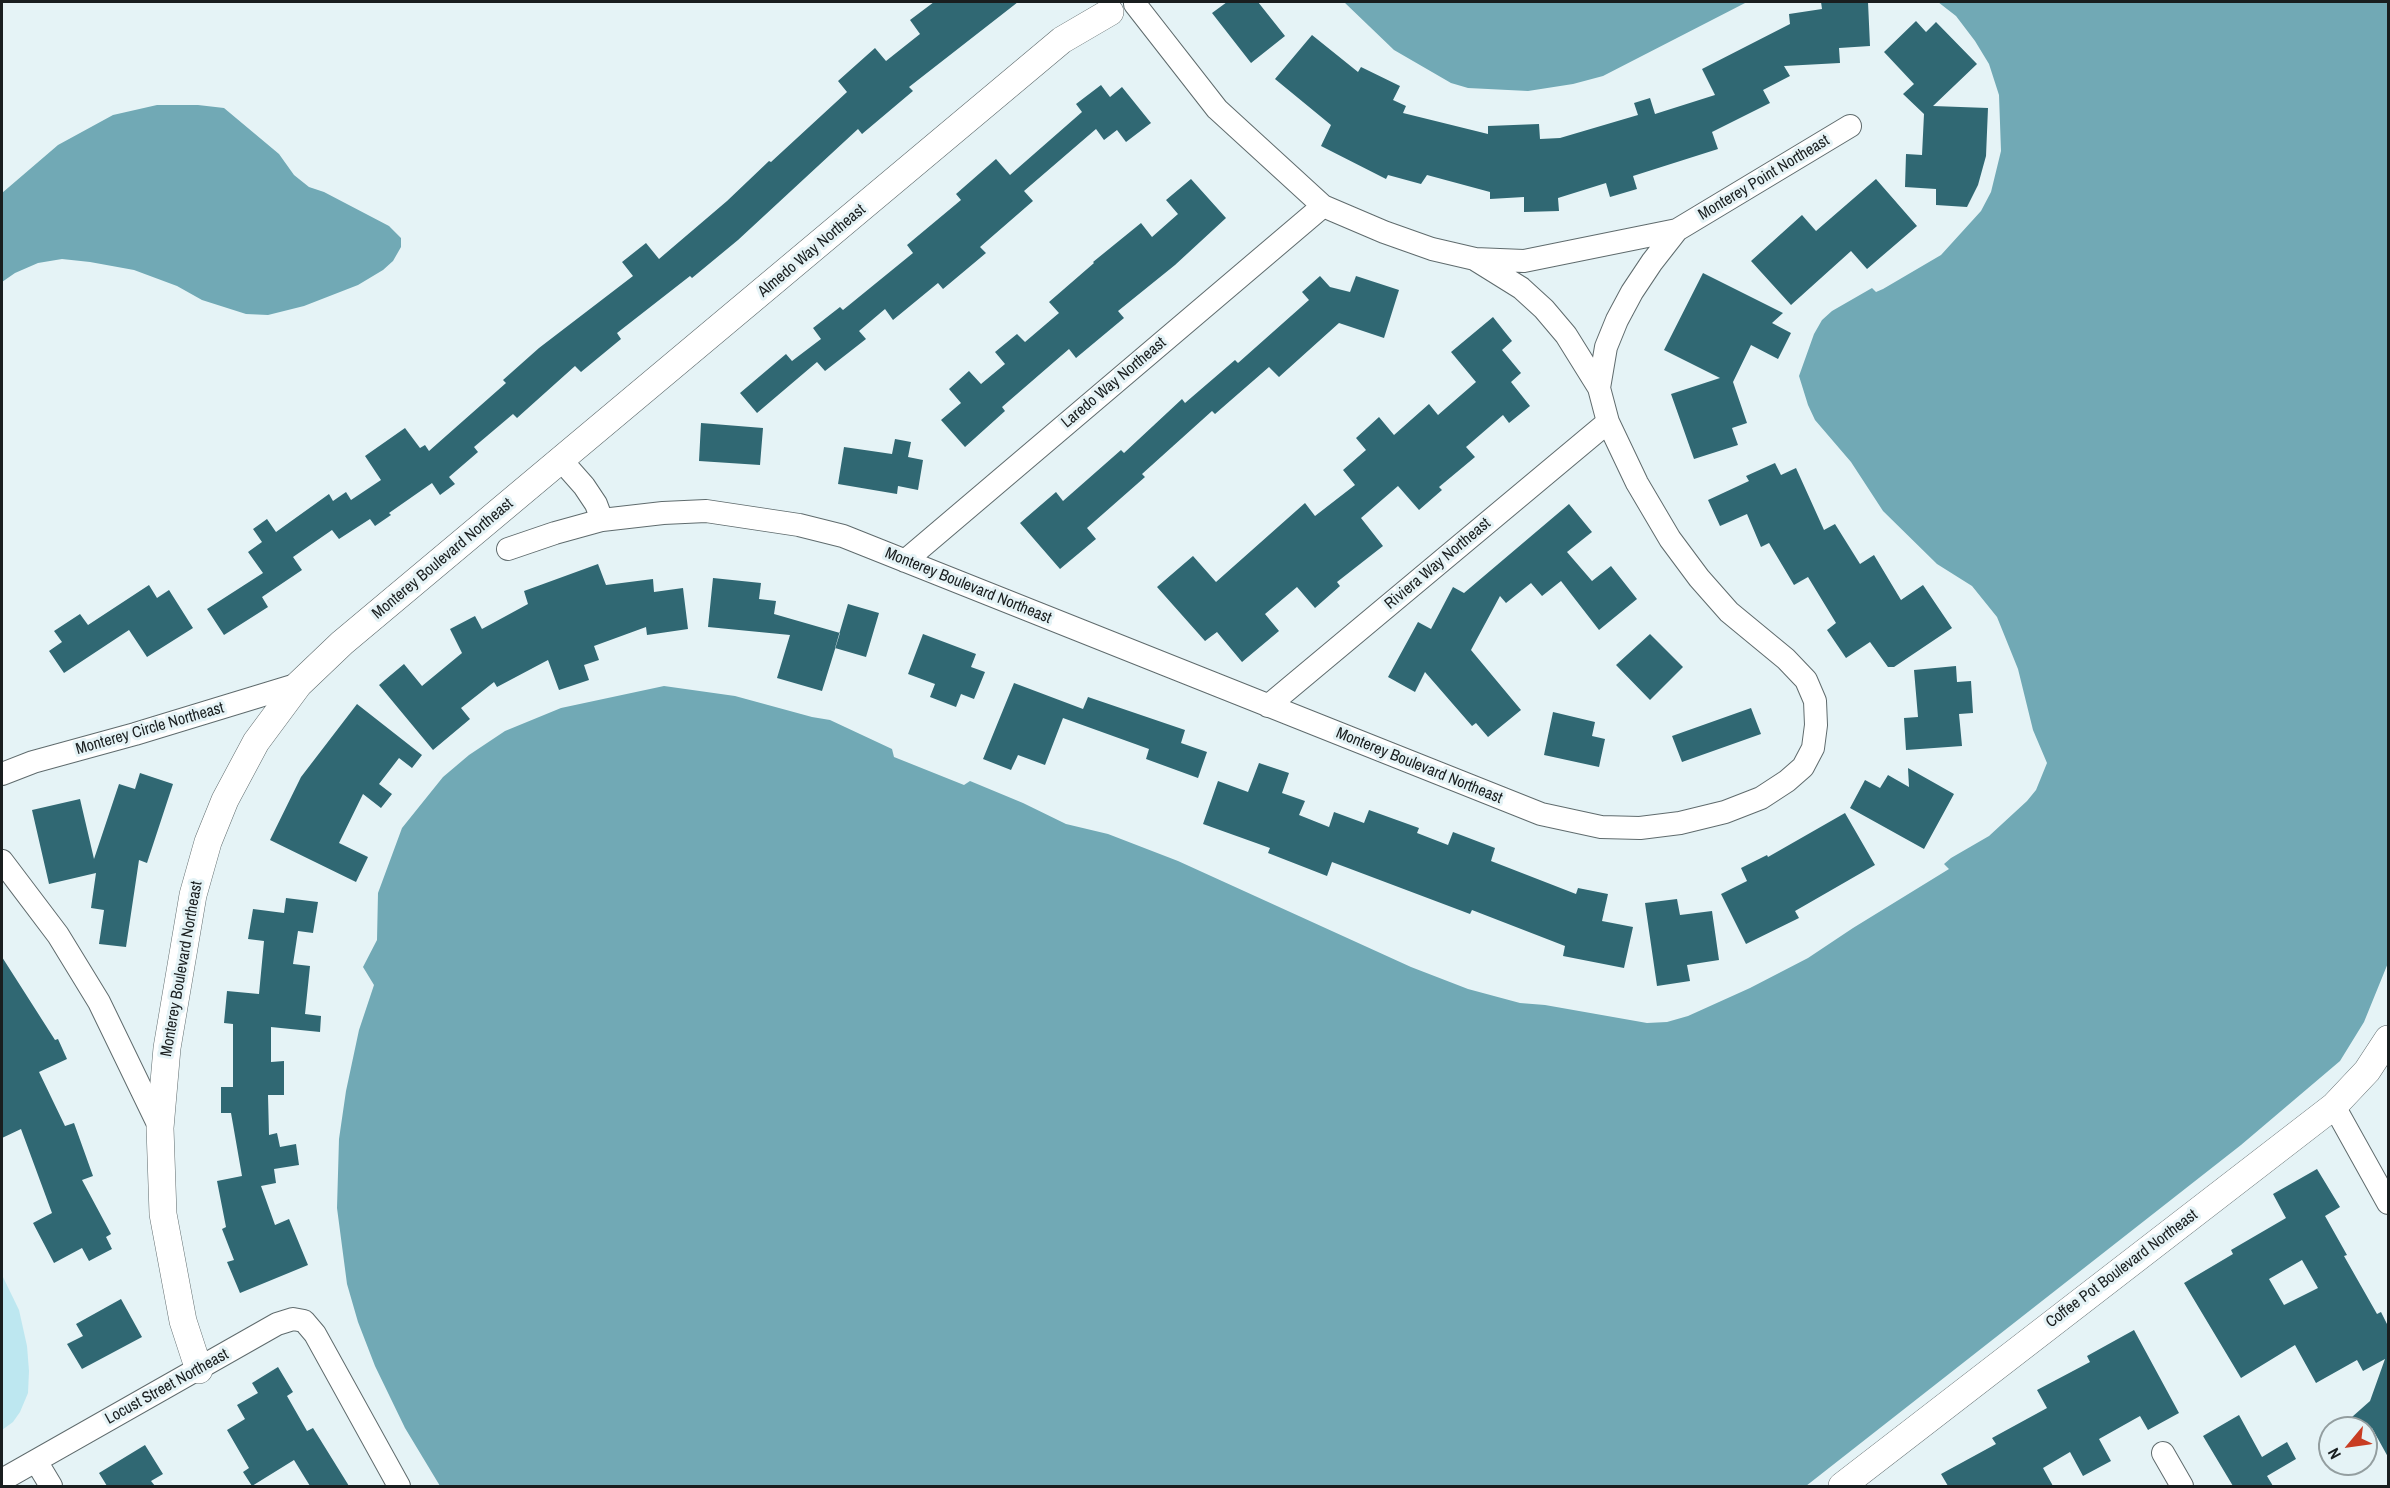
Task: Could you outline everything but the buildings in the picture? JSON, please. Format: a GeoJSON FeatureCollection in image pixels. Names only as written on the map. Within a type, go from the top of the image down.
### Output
{"type":"FeatureCollection","features":[{"type":"Feature","properties":{"kind":"street"},"geometry":{"type":"LineString","coordinates":[[1099,5],[1124,12],[1136,3]]}},
{"type":"Feature","properties":{"kind":"street","name":"Monterey Boulevard Northeast"},"geometry":{"type":"LineString","coordinates":[[1136,3],[1217,109],[1323,206],[1403,239],[1432,249],[1475,259],[1524,261],[1677,230]]}},
{"type":"Feature","properties":{"kind":"street","name":"Almedo Way Northeast"},"geometry":{"type":"LineString","coordinates":[[561,460],[1062,40],[1099,5]]}},
{"type":"Feature","properties":{"kind":"street","name":"Monterey Point Northeast"},"geometry":{"type":"LineString","coordinates":[[1677,230],[1850,126]]}},
{"type":"Feature","properties":{"kind":"street","name":"Laredo Way Northeast"},"geometry":{"type":"LineString","coordinates":[[905,561],[1323,206]]}},
{"type":"Feature","properties":{"kind":"street","name":"Monterey Boulevard Northeast"},"geometry":{"type":"LineString","coordinates":[[1599,388],[1606,347],[1617,320],[1652,262],[1677,230]]}},
{"type":"Feature","properties":{"kind":"street","name":"Monterey Boulevard Northeast"},"geometry":{"type":"LineString","coordinates":[[508,549],[555,532],[602,520],[663,513],[706,512],[763,518],[843,536],[1540,814],[1601,827],[1640,828],[1725,812],[1761,798],[1803,767],[1813,747],[1816,724],[1815,701],[1806,680],[1786,659],[1729,612],[1699,578],[1670,539],[1643,493],[1608,422],[1599,388],[1566,335],[1544,309],[1521,288],[1475,259]]}},
{"type":"Feature","properties":{"kind":"street","name":"Riviera Way Northeast"},"geometry":{"type":"LineString","coordinates":[[1268,706],[1608,422]]}},
{"type":"Feature","properties":{"kind":"street"},"geometry":{"type":"LineString","coordinates":[[561,460],[590,495],[602,520]]}},
{"type":"Feature","properties":{"kind":"street","name":"Monterey Boulevard Northeast"},"geometry":{"type":"LineString","coordinates":[[199,1370],[183,1321],[163,1214],[159,1128],[167,1047],[181,961],[193,895],[208,842],[225,800],[256,742],[299,684],[342,644],[561,460]]}},
{"type":"Feature","properties":{"kind":"street","name":"Monterey Circle Northeast"},"geometry":{"type":"LineString","coordinates":[[2,774],[33,762],[156,728],[299,684]]}},
{"type":"Feature","properties":{"kind":"street"},"geometry":{"type":"LineString","coordinates":[[2,861],[58,935],[99,1002],[159,1128]]}},
{"type":"Feature","properties":{"kind":"street","name":"Coffee Pot Boulevard Northeast"},"geometry":{"type":"LineString","coordinates":[[1842,1486],[2334,1106],[2367,1071],[2388,1039]]}},
{"type":"Feature","properties":{"kind":"street"},"geometry":{"type":"LineString","coordinates":[[2334,1106],[2388,1203]]}},
{"type":"Feature","properties":{"kind":"street","name":"Locust Street Northeast"},"geometry":{"type":"LineString","coordinates":[[2,1480],[277,1324],[293,1319],[304,1321],[324,1350],[399,1486]]}},
{"type":"Feature","properties":{"kind":"street"},"geometry":{"type":"LineString","coordinates":[[2163,1453],[2182,1486]]}},
{"type":"Feature","properties":{"kind":"street"},"geometry":{"type":"LineString","coordinates":[[36,1461],[51,1486]]}},
{"type":"Feature","properties":{"kind":"shaded area"},"geometry":{"type":"Polygon","coordinates":[[[1344,2],[1747,2],[1603,76],[1573,84],[1528,91],[1468,88],[1451,83],[1394,50],[1344,2]]]}},
{"type":"Feature","properties":{"kind":"shaded area"},"geometry":{"type":"Polygon","coordinates":[[[1938,2],[2388,2],[2388,963],[2364,1022],[2340,1061],[2241,1145],[1806,1486],[440,1486],[405,1428],[375,1366],[358,1322],[347,1284],[337,1208],[339,1139],[359,1030],[374,985],[363,967],[377,940],[378,893],[402,828],[443,777],[469,755],[505,731],[561,708],[664,686],[735,696],[830,720],[892,749],[894,757],[964,785],[970,781],[1066,824],[1108,834],[1178,861],[1411,967],[1468,989],[1520,1003],[1545,1005],[1647,1023],[1667,1022],[1688,1016],[1808,958],[1949,869],[1944,864],[1989,836],[2027,801],[2036,790],[2047,763],[2033,730],[2018,669],[1997,617],[1972,586],[1937,564],[1883,511],[1851,462],[1815,420],[1799,376],[1814,334],[1822,320],[1832,311],[1872,288],[1876,292],[1883,289],[1941,255],[1981,211],[1991,192],[2001,151],[1999,95],[1989,64],[1975,41],[1956,16],[1938,2]]]}},
{"type":"Feature","properties":{"kind":"shaded area"},"geometry":{"type":"Polygon","coordinates":[[[157,105],[198,105],[224,108],[279,154],[294,175],[309,187],[324,192],[389,226],[401,238],[401,247],[393,261],[358,285],[304,306],[268,315],[246,314],[202,300],[177,286],[134,270],[90,262],[62,259],[38,263],[15,273],[2,282],[2,193],[58,145],[113,115],[157,105]]]}},
{"type":"Feature","properties":{"kind":"shaded area"},"geometry":{"type":"Polygon","coordinates":[[[2,1275],[19,1310],[27,1346],[29,1371],[28,1393],[20,1412],[13,1422],[2,1430],[2,1275]]]}}]}
